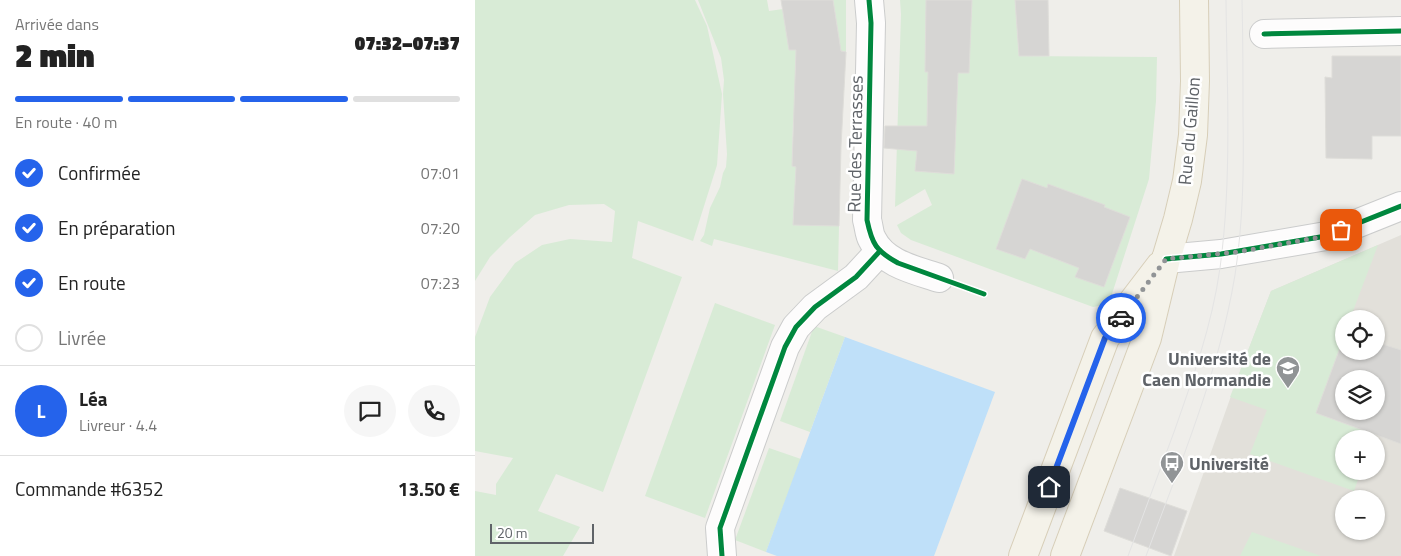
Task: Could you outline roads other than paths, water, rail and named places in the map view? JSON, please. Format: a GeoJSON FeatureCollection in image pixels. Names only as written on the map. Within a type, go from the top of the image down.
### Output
{"type":"FeatureCollection","features":[{"type":"Feature","properties":{"kind":"main road","name":"Rue du Gaillon"},"geometry":{"type":"LineString","coordinates":[[1065,556],[1147,338],[1166,259],[1178,219],[1187,180],[1193,135],[1195,72],[1194,0]]}},
{"type":"Feature","properties":{"kind":"main road"},"geometry":{"type":"LineString","coordinates":[[1023,556],[1105,338],[1166,259]]}},
{"type":"Feature","properties":{"kind":"street","name":"Rue des Terrasses"},"geometry":{"type":"LineString","coordinates":[[869,0],[871,23],[867,220],[871,238],[880,251]]}},
{"type":"Feature","properties":{"kind":"street"},"geometry":{"type":"LineString","coordinates":[[1264,34],[1401,31]]}},
{"type":"Feature","properties":{"kind":"street"},"geometry":{"type":"LineString","coordinates":[[1166,259],[1221,254],[1326,236],[1401,206]]}},
{"type":"Feature","properties":{"kind":"street"},"geometry":{"type":"LineString","coordinates":[[722,556],[720,528],[785,347],[796,327],[815,306],[856,277],[880,251],[898,263],[939,278]]}},
{"type":"Feature","properties":{"kind":"water"},"geometry":{"type":"Polygon","coordinates":[[[845,337],[995,392],[934,556],[777,556],[766,552],[845,337]]]}},
{"type":"Feature","properties":{"kind":"tram line"},"geometry":{"type":"LineString","coordinates":[[1128,556],[1195,371],[1217,289],[1226,202],[1228,101],[1226,0]]}},
{"type":"Feature","properties":{"kind":"tram line"},"geometry":{"type":"LineString","coordinates":[[1146,556],[1209,382],[1228,311],[1235,275],[1240,236],[1243,177],[1242,0]]}},
{"type":"Feature","properties":{"kind":"place","name":"Université de Caen Normandie"},"geometry":{"type":"Point","coordinates":[1288,389]}},
{"type":"Feature","properties":{"kind":"place","name":"Université"},"geometry":{"type":"Point","coordinates":[1172,484]}}]}
